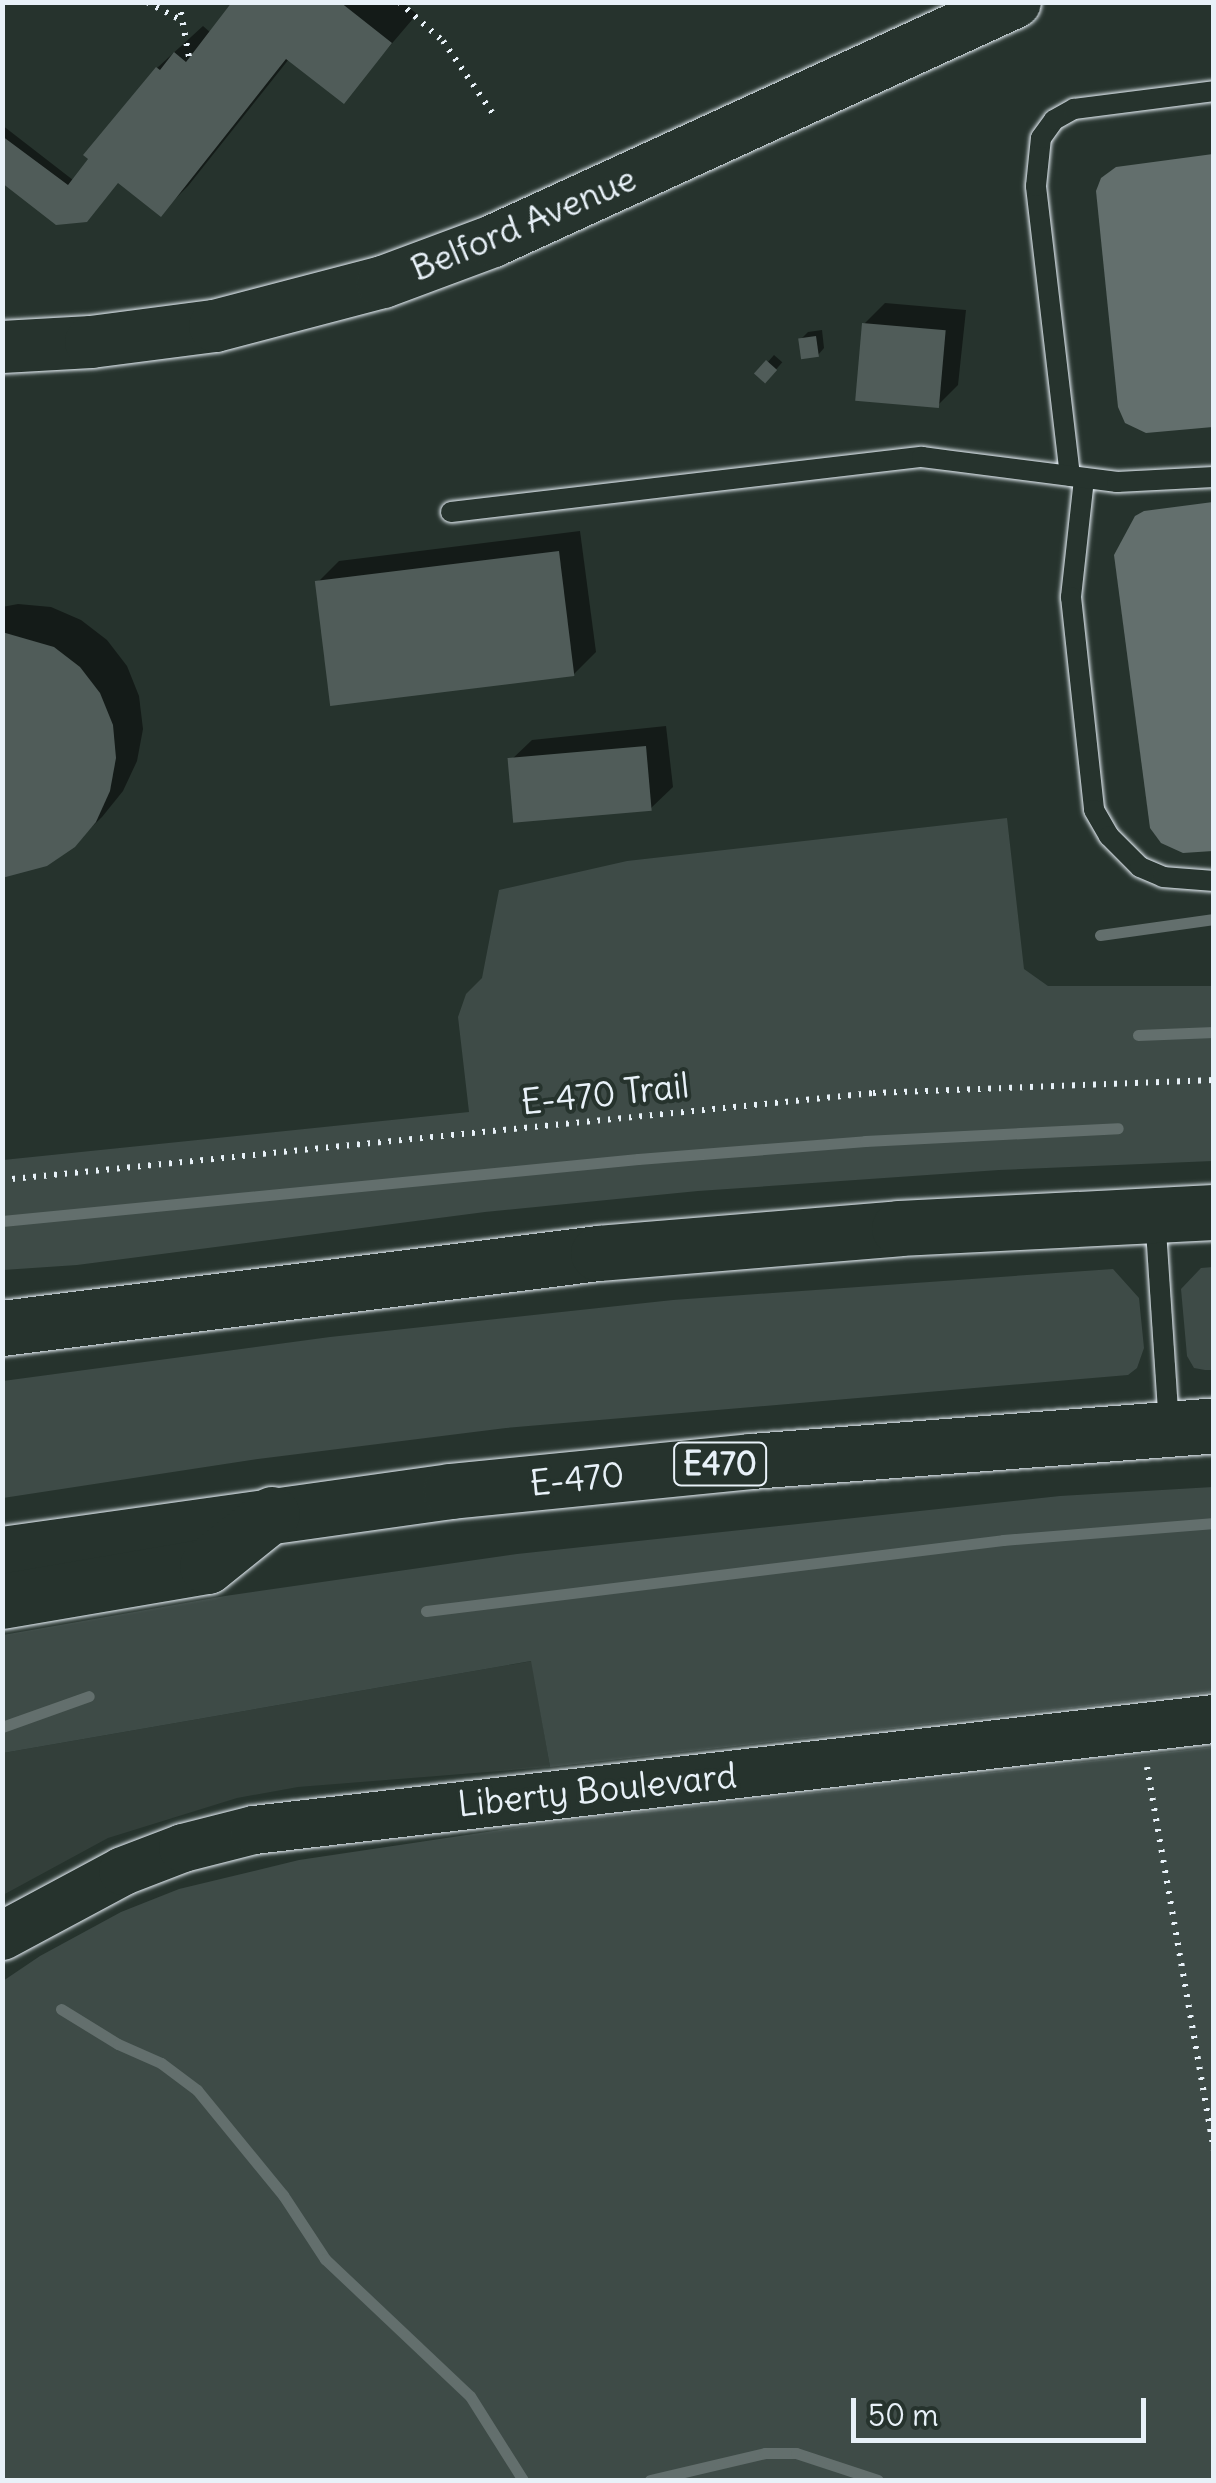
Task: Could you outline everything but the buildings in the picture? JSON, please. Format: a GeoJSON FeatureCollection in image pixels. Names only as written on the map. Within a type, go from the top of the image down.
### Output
{"type":"FeatureCollection","features":[{"type":"Feature","properties":{"kind":"highway"},"geometry":{"type":"LineString","coordinates":[[2,1328],[184,1302],[617,1251],[900,1228],[1214,1212]]}},
{"type":"Feature","properties":{"kind":"highway"},"geometry":{"type":"LineString","coordinates":[[2,1298],[77,1292],[184,1302]]}},
{"type":"Feature","properties":{"kind":"highway","name":"E-470"},"geometry":{"type":"LineString","coordinates":[[2,1554],[272,1514],[751,1460],[1192,1426]]}},
{"type":"Feature","properties":{"kind":"highway"},"geometry":{"type":"LineString","coordinates":[[2,1601],[207,1566],[272,1514]]}},
{"type":"Feature","properties":{"kind":"main road","name":"Belford Avenue"},"geometry":{"type":"LineString","coordinates":[[2,347],[90,342],[215,326],[395,278],[493,241],[1015,2]]}},
{"type":"Feature","properties":{"kind":"street","name":"Liberty Boulevard"},"geometry":{"type":"LineString","coordinates":[[2,1936],[123,1871],[183,1848],[254,1830],[1214,1719]]}},
{"type":"Feature","properties":{"kind":"lane"},"geometry":{"type":"LineString","coordinates":[[1214,92],[1074,108],[1054,120],[1041,138],[1035,174],[1077,478],[1071,597],[1094,810],[1108,836],[1140,866],[1163,877],[1214,882]]}},
{"type":"Feature","properties":{"kind":"lane"},"geometry":{"type":"LineString","coordinates":[[451,512],[922,457],[1138,483],[1214,477]]}},
{"type":"Feature","properties":{"kind":"lane"},"geometry":{"type":"LineString","coordinates":[[1155,1215],[1192,1426]]}},
{"type":"Feature","properties":{"kind":"path"},"geometry":{"type":"LineString","coordinates":[[147,2],[182,20]]}},
{"type":"Feature","properties":{"kind":"path"},"geometry":{"type":"LineString","coordinates":[[179,2],[190,56]]}},
{"type":"Feature","properties":{"kind":"path"},"geometry":{"type":"LineString","coordinates":[[399,2],[449,48],[496,118]]}},
{"type":"Feature","properties":{"kind":"path","name":"E-470 Trail"},"geometry":{"type":"LineString","coordinates":[[2,1180],[873,1093],[1214,1080]]}},
{"type":"Feature","properties":{"kind":"path"},"geometry":{"type":"LineString","coordinates":[[1138,1728],[1158,1811],[1214,2150]]}},
{"type":"Feature","properties":{"kind":"shaded area"},"geometry":{"type":"Polygon","coordinates":[[[1213,154],[1213,427],[1146,433],[1125,423],[1118,407],[1096,191],[1101,178],[1116,167],[1213,154]]]}},
{"type":"Feature","properties":{"kind":"shaded area"},"geometry":{"type":"Polygon","coordinates":[[[1213,502],[1213,851],[1183,853],[1161,843],[1150,828],[1114,555],[1135,516],[1144,511],[1213,502]]]}},
{"type":"Feature","properties":{"kind":"shaded area"},"geometry":{"type":"Polygon","coordinates":[[[1007,818],[1024,969],[1048,986],[1213,986],[1213,1161],[999,1170],[698,1191],[485,1212],[77,1265],[3,1270],[3,1160],[469,1112],[458,1017],[466,994],[482,978],[499,890],[627,861],[1007,818]]]}},
{"type":"Feature","properties":{"kind":"shaded area"},"geometry":{"type":"Polygon","coordinates":[[[1213,1267],[1213,1370],[1205,1370],[1194,1368],[1187,1356],[1181,1289],[1201,1268],[1213,1267]]]}},
{"type":"Feature","properties":{"kind":"shaded area"},"geometry":{"type":"Polygon","coordinates":[[[1113,1269],[1139,1298],[1144,1348],[1137,1368],[1128,1375],[506,1428],[258,1459],[3,1498],[3,1381],[330,1337],[673,1300],[1113,1269]]]}},
{"type":"Feature","properties":{"kind":"shaded area"},"geometry":{"type":"Polygon","coordinates":[[[1213,1487],[1213,1692],[550,1767],[531,1661],[3,1753],[3,1635],[225,1596],[517,1554],[1060,1496],[1213,1487]]]}},
{"type":"Feature","properties":{"kind":"shaded area"},"geometry":{"type":"Polygon","coordinates":[[[532,1661],[550,1767],[298,1787],[237,1798],[108,1838],[3,1895],[3,1753],[532,1661]]]}},
{"type":"Feature","properties":{"kind":"shaded area"},"geometry":{"type":"Polygon","coordinates":[[[1213,1747],[1213,2480],[3,2480],[3,1981],[40,1956],[121,1912],[179,1889],[299,1860],[553,1822],[1213,1747]]]}},
{"type":"Feature","properties":{"kind":"waterway"},"geometry":{"type":"LineString","coordinates":[[1100,935],[1214,919]]}},
{"type":"Feature","properties":{"kind":"waterway"},"geometry":{"type":"LineString","coordinates":[[1138,1035],[1214,1032]]}},
{"type":"Feature","properties":{"kind":"waterway"},"geometry":{"type":"LineString","coordinates":[[2,1221],[638,1159],[865,1141],[1118,1128]]}},
{"type":"Feature","properties":{"kind":"waterway"},"geometry":{"type":"LineString","coordinates":[[426,1611],[1003,1540],[1214,1523]]}},
{"type":"Feature","properties":{"kind":"waterway"},"geometry":{"type":"LineString","coordinates":[[2,1727],[89,1696]]}},
{"type":"Feature","properties":{"kind":"waterway"},"geometry":{"type":"LineString","coordinates":[[61,2009],[118,2044],[161,2063],[197,2090],[283,2195],[325,2259],[470,2396],[523,2480]]}},
{"type":"Feature","properties":{"kind":"waterway"},"geometry":{"type":"LineString","coordinates":[[650,2480],[765,2453],[796,2453],[878,2480]]}}]}
